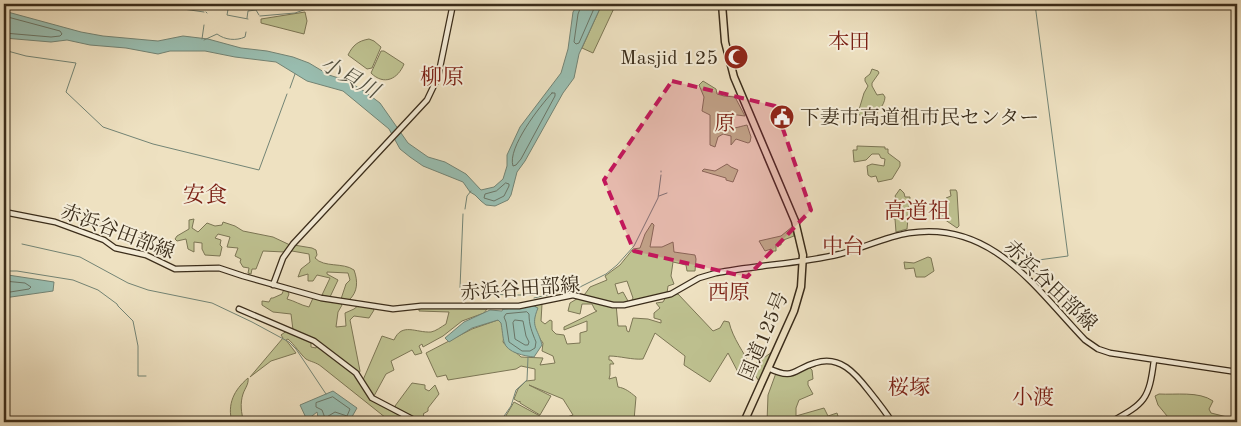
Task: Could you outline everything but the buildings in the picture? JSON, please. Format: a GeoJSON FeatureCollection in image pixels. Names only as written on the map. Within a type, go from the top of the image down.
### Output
{"type":"FeatureCollection","features":[{"type":"Feature","properties":{"kind":"highway","name":"国道125号"},"geometry":{"type":"LineString","coordinates":[[722,4],[725,42],[734,77],[795,221],[801,242],[803,260],[802,282],[796,304],[744,422]]}},
{"type":"Feature","properties":{"kind":"main road"},"geometry":{"type":"LineString","coordinates":[[273,285],[283,258],[293,244],[427,100],[436,84],[453,4]]}},
{"type":"Feature","properties":{"kind":"main road","name":"赤浜谷田部線"},"geometry":{"type":"LineString","coordinates":[[4,212],[55,222],[104,240],[115,248],[146,255],[176,270],[220,268],[321,298],[393,309],[426,306],[519,306],[573,295],[621,306],[671,294],[699,278],[711,274],[841,254],[912,232],[941,232],[966,237],[986,245],[1010,262],[1091,345],[1106,352],[1237,372]]}},
{"type":"Feature","properties":{"kind":"main road"},"geometry":{"type":"LineString","coordinates":[[239,309],[314,341],[356,373],[372,398],[418,422]]}},
{"type":"Feature","properties":{"kind":"main road"},"geometry":{"type":"LineString","coordinates":[[1111,422],[1134,409],[1143,401],[1149,389],[1154,360]]}},
{"type":"Feature","properties":{"kind":"main road"},"geometry":{"type":"LineString","coordinates":[[768,368],[780,374],[790,374],[816,362],[841,363],[855,374],[892,422]]}},
{"type":"Feature","properties":{"kind":"highlighted area"},"geometry":{"type":"Polygon","coordinates":[[[672,81],[775,106],[811,210],[747,277],[634,251],[604,180],[672,81]]]}},
{"type":"Feature","properties":{"kind":"green space"},"geometry":{"type":"Polygon","coordinates":[[[602,4],[616,4],[593,53],[582,48],[602,4]]]}},
{"type":"Feature","properties":{"kind":"green space"},"geometry":{"type":"Polygon","coordinates":[[[305,12],[307,21],[304,34],[261,23],[261,19],[305,12]]]}},
{"type":"Feature","properties":{"kind":"green space"},"geometry":{"type":"Polygon","coordinates":[[[369,39],[381,47],[372,68],[367,69],[348,55],[356,44],[369,39]]]}},
{"type":"Feature","properties":{"kind":"green space"},"geometry":{"type":"Polygon","coordinates":[[[381,51],[404,64],[398,74],[386,80],[376,77],[371,73],[381,51]]]}},
{"type":"Feature","properties":{"kind":"green space"},"geometry":{"type":"Polygon","coordinates":[[[872,69],[879,73],[872,86],[877,95],[883,94],[885,100],[870,124],[858,113],[868,86],[865,78],[872,69]]]}},
{"type":"Feature","properties":{"kind":"green space"},"geometry":{"type":"Polygon","coordinates":[[[703,81],[716,89],[717,94],[735,97],[745,116],[728,112],[724,114],[721,125],[731,128],[747,125],[751,137],[750,142],[736,139],[731,145],[731,136],[723,134],[718,137],[715,147],[710,145],[710,115],[702,111],[704,97],[699,85],[703,81]]]}},
{"type":"Feature","properties":{"kind":"green space"},"geometry":{"type":"Polygon","coordinates":[[[857,146],[885,147],[885,149],[888,149],[888,153],[900,162],[900,166],[892,179],[878,182],[876,176],[871,177],[868,175],[867,166],[872,164],[884,166],[885,159],[881,158],[879,154],[872,154],[866,160],[854,162],[853,150],[857,150],[857,146]]]}},
{"type":"Feature","properties":{"kind":"green space"},"geometry":{"type":"Polygon","coordinates":[[[727,164],[738,170],[733,182],[702,171],[704,169],[715,171],[727,164]]]}},
{"type":"Feature","properties":{"kind":"green space"},"geometry":{"type":"Polygon","coordinates":[[[900,189],[905,197],[910,197],[907,229],[896,232],[895,219],[891,218],[889,209],[890,206],[900,206],[895,196],[900,189]]]}},
{"type":"Feature","properties":{"kind":"green space"},"geometry":{"type":"Polygon","coordinates":[[[950,190],[956,190],[957,192],[959,226],[957,228],[941,217],[946,198],[951,196],[950,190]]]}},
{"type":"Feature","properties":{"kind":"green space"},"geometry":{"type":"Polygon","coordinates":[[[194,219],[192,228],[198,232],[207,223],[215,226],[222,225],[223,222],[243,231],[273,237],[290,245],[285,252],[263,251],[256,269],[252,269],[251,274],[248,273],[249,268],[243,267],[240,262],[241,259],[235,256],[238,248],[227,247],[230,237],[218,234],[215,238],[221,240],[220,256],[205,255],[202,243],[194,242],[194,252],[188,249],[186,239],[177,241],[175,239],[177,236],[189,229],[189,220],[194,219]]]}},
{"type":"Feature","properties":{"kind":"green space"},"geometry":{"type":"Polygon","coordinates":[[[652,223],[654,225],[650,247],[662,247],[673,242],[674,252],[695,255],[695,271],[687,271],[686,265],[673,262],[671,276],[674,284],[668,286],[667,293],[631,302],[633,298],[627,281],[615,284],[618,294],[623,292],[628,301],[625,304],[616,304],[618,326],[626,326],[629,332],[633,318],[648,319],[661,323],[661,320],[654,318],[654,313],[660,308],[656,303],[663,302],[666,297],[678,294],[713,331],[720,328],[724,321],[729,322],[736,340],[751,367],[772,352],[759,381],[750,368],[739,374],[728,353],[710,382],[684,365],[685,356],[655,333],[643,359],[609,356],[609,360],[614,364],[610,364],[609,379],[616,377],[618,387],[625,389],[636,397],[634,420],[630,422],[565,422],[564,418],[573,415],[563,399],[529,385],[551,396],[540,415],[514,399],[518,389],[526,381],[535,380],[535,369],[521,366],[516,369],[448,380],[446,375],[437,377],[426,353],[472,329],[498,320],[502,322],[503,342],[509,348],[521,357],[543,358],[540,365],[555,363],[553,356],[542,351],[543,343],[534,326],[537,308],[534,305],[542,304],[541,321],[545,324],[550,320],[552,321],[552,330],[556,334],[564,335],[567,344],[580,343],[580,333],[587,331],[587,321],[564,330],[564,327],[597,311],[592,304],[582,304],[580,314],[568,311],[570,303],[585,294],[590,287],[607,280],[605,276],[620,265],[633,249],[640,248],[645,234],[652,223]]]}},
{"type":"Feature","properties":{"kind":"green space"},"geometry":{"type":"Polygon","coordinates":[[[792,227],[794,236],[781,241],[781,245],[776,245],[776,251],[771,249],[765,251],[759,241],[781,236],[792,227]]]}},
{"type":"Feature","properties":{"kind":"green space"},"geometry":{"type":"Polygon","coordinates":[[[294,245],[316,250],[317,255],[315,258],[323,263],[345,266],[354,270],[356,286],[352,297],[349,300],[341,299],[346,284],[350,280],[348,273],[327,272],[327,274],[338,280],[330,297],[322,295],[330,278],[317,275],[313,281],[308,281],[308,274],[298,277],[301,269],[310,262],[309,254],[292,251],[289,253],[294,245]]]}},
{"type":"Feature","properties":{"kind":"green space"},"geometry":{"type":"Polygon","coordinates":[[[928,257],[931,258],[934,271],[925,277],[916,277],[914,268],[905,269],[904,262],[914,263],[928,257]]]}},
{"type":"Feature","properties":{"kind":"green space"},"geometry":{"type":"Polygon","coordinates":[[[284,289],[289,294],[287,299],[309,307],[313,298],[340,303],[342,305],[338,312],[336,327],[346,326],[345,313],[359,305],[373,308],[374,310],[369,318],[354,316],[350,320],[359,374],[293,330],[291,314],[273,312],[262,305],[262,301],[269,302],[271,298],[282,294],[284,289]]]}},
{"type":"Feature","properties":{"kind":"green space"},"geometry":{"type":"Polygon","coordinates":[[[419,308],[487,309],[484,313],[462,321],[443,336],[423,347],[422,344],[419,346],[422,353],[415,355],[412,350],[391,361],[394,370],[386,374],[374,396],[363,380],[382,336],[394,340],[401,331],[431,332],[446,324],[449,312],[419,311],[419,308]]]}},
{"type":"Feature","properties":{"kind":"green space"},"geometry":{"type":"Polygon","coordinates":[[[288,330],[311,342],[311,347],[316,348],[317,345],[354,373],[373,401],[402,414],[414,422],[391,422],[320,365],[306,359],[288,339],[286,340],[296,353],[271,361],[250,377],[283,338],[281,335],[288,330]]]}},
{"type":"Feature","properties":{"kind":"green space"},"geometry":{"type":"Polygon","coordinates":[[[809,367],[812,370],[813,379],[808,381],[808,385],[813,394],[799,400],[796,416],[824,408],[828,416],[837,413],[840,422],[767,422],[768,395],[776,373],[790,375],[809,367]]]}},
{"type":"Feature","properties":{"kind":"green space"},"geometry":{"type":"Polygon","coordinates":[[[248,378],[241,401],[244,422],[232,422],[230,409],[235,392],[248,378]]]}},
{"type":"Feature","properties":{"kind":"green space"},"geometry":{"type":"Polygon","coordinates":[[[412,383],[425,385],[425,389],[429,391],[435,385],[439,394],[420,420],[395,406],[412,383]]]}},
{"type":"Feature","properties":{"kind":"green space"},"geometry":{"type":"Polygon","coordinates":[[[1159,394],[1187,394],[1207,398],[1213,401],[1209,409],[1211,413],[1231,418],[1237,422],[1172,422],[1158,405],[1155,396],[1159,394]]]}},
{"type":"Feature","properties":{"kind":"green space"},"geometry":{"type":"Polygon","coordinates":[[[514,402],[540,416],[536,422],[510,422],[504,419],[514,402]]]}},
{"type":"Feature","properties":{"kind":"water"},"geometry":{"type":"Polygon","coordinates":[[[578,4],[602,4],[579,54],[574,78],[563,93],[517,172],[508,200],[495,206],[486,205],[470,192],[463,182],[423,166],[410,157],[400,149],[389,129],[343,91],[307,81],[276,62],[205,51],[170,51],[158,54],[67,40],[51,42],[4,38],[4,11],[81,32],[103,36],[158,41],[183,36],[208,39],[241,48],[293,57],[309,63],[329,75],[345,80],[364,91],[380,103],[408,143],[428,157],[445,162],[466,174],[481,190],[494,187],[503,179],[507,166],[507,155],[520,127],[561,73],[568,49],[573,12],[578,4]]]}},
{"type":"Feature","properties":{"kind":"water"},"geometry":{"type":"Polygon","coordinates":[[[4,276],[54,282],[53,291],[4,298],[4,276]]]}},
{"type":"Feature","properties":{"kind":"water"},"geometry":{"type":"Polygon","coordinates":[[[534,306],[538,308],[535,324],[542,345],[534,357],[517,353],[506,346],[501,323],[498,320],[472,328],[449,342],[445,338],[464,322],[490,310],[502,311],[503,309],[534,306]]]}},
{"type":"Feature","properties":{"kind":"water"},"geometry":{"type":"Polygon","coordinates":[[[333,391],[357,408],[349,422],[343,422],[336,417],[328,422],[319,422],[317,412],[307,420],[300,405],[333,391]]]}},
{"type":"Feature","properties":{"kind":"waterway"},"geometry":{"type":"LineString","coordinates":[[184,4],[183,9],[204,12]]}},
{"type":"Feature","properties":{"kind":"waterway"},"geometry":{"type":"LineString","coordinates":[[229,4],[227,15],[248,19]]}},
{"type":"Feature","properties":{"kind":"waterway"},"geometry":{"type":"LineString","coordinates":[[260,16],[295,13],[321,4]]}},
{"type":"Feature","properties":{"kind":"waterway"},"geometry":{"type":"LineString","coordinates":[[1010,258],[1016,263],[1068,256],[1035,4]]}},
{"type":"Feature","properties":{"kind":"waterway"},"geometry":{"type":"LineString","coordinates":[[247,18],[248,11],[256,10],[259,15]]}},
{"type":"Feature","properties":{"kind":"waterway"},"geometry":{"type":"LineString","coordinates":[[202,39],[204,25]]}},
{"type":"Feature","properties":{"kind":"waterway"},"geometry":{"type":"LineString","coordinates":[[204,40],[217,34],[227,39],[238,39],[245,37],[246,32]]}},
{"type":"Feature","properties":{"kind":"waterway"},"geometry":{"type":"LineString","coordinates":[[4,50],[26,56],[76,63],[66,92],[103,127],[153,144],[259,170],[287,94]]}},
{"type":"Feature","properties":{"kind":"waterway"},"geometry":{"type":"LineString","coordinates":[[290,88],[295,74]]}},
{"type":"Feature","properties":{"kind":"waterway"},"geometry":{"type":"LineString","coordinates":[[534,298],[578,288],[606,274],[617,265],[634,246],[658,198],[661,175]]}},
{"type":"Feature","properties":{"kind":"waterway"},"geometry":{"type":"LineString","coordinates":[[465,209],[467,196],[471,191]]}},
{"type":"Feature","properties":{"kind":"waterway"},"geometry":{"type":"LineString","coordinates":[[659,196],[667,193]]}},
{"type":"Feature","properties":{"kind":"waterway"},"geometry":{"type":"LineString","coordinates":[[463,214],[460,288],[485,294],[513,295]]}},
{"type":"Feature","properties":{"kind":"waterway"},"geometry":{"type":"LineString","coordinates":[[22,244],[80,257],[128,283],[148,290],[212,303],[252,322],[289,342],[296,349],[326,394]]}},
{"type":"Feature","properties":{"kind":"waterway"},"geometry":{"type":"LineString","coordinates":[[4,271],[17,271],[73,280],[98,290],[117,304],[133,321],[138,346],[138,376],[146,376]]}},
{"type":"Feature","properties":{"kind":"waterway"},"geometry":{"type":"LineString","coordinates":[[516,295],[533,295]]}},
{"type":"Feature","properties":{"kind":"waterway"},"geometry":{"type":"LineString","coordinates":[[500,422],[511,406],[516,390],[527,380],[528,357]]}},
{"type":"Feature","properties":{"kind":"place","name":"Masjid 125"},"geometry":{"type":"Point","coordinates":[736,57]}},
{"type":"Feature","properties":{"kind":"place","name":"下妻市高道祖市民センター"},"geometry":{"type":"Point","coordinates":[782,117]}},
{"type":"Feature","properties":{"kind":"district","name":"本田"},"geometry":{"type":"Point","coordinates":[849,41]}},
{"type":"Feature","properties":{"kind":"district","name":"柳原"},"geometry":{"type":"Point","coordinates":[442,76]}},
{"type":"Feature","properties":{"kind":"district","name":"原"},"geometry":{"type":"Point","coordinates":[725,123]}},
{"type":"Feature","properties":{"kind":"district","name":"安食"},"geometry":{"type":"Point","coordinates":[205,194]}},
{"type":"Feature","properties":{"kind":"district","name":"高道祖"},"geometry":{"type":"Point","coordinates":[917,210]}},
{"type":"Feature","properties":{"kind":"district","name":"中台"},"geometry":{"type":"Point","coordinates":[843,246]}},
{"type":"Feature","properties":{"kind":"district","name":"西原"},"geometry":{"type":"Point","coordinates":[729,292]}},
{"type":"Feature","properties":{"kind":"district","name":"桜塚"},"geometry":{"type":"Point","coordinates":[909,387]}},
{"type":"Feature","properties":{"kind":"district","name":"小渡"},"geometry":{"type":"Point","coordinates":[1033,397]}},
{"type":"Feature","properties":{"kind":"water label","name":"小貝川"},"geometry":{"type":"Point","coordinates":[350,77]}}]}
